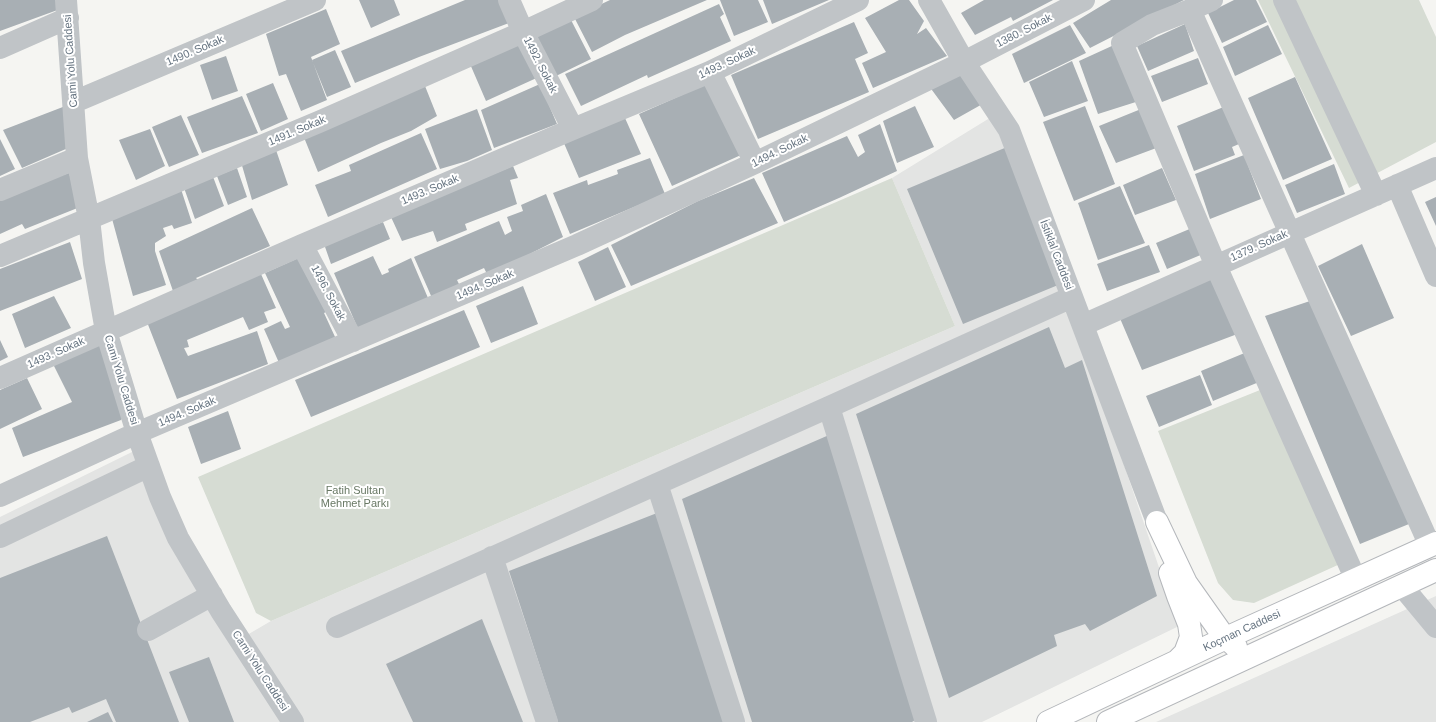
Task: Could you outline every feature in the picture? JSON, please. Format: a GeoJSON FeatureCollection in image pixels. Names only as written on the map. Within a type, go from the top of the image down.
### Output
{"type":"FeatureCollection","features":[{"type":"Feature","properties":{"kind":"main road"},"geometry":{"type":"LineString","coordinates":[[1157,522],[1186,583],[1210,619],[1226,638],[1238,648],[1248,651],[1278,644]]}},
{"type":"Feature","properties":{"kind":"main road"},"geometry":{"type":"LineString","coordinates":[[1157,522],[1173,582],[1190,629],[1190,644],[1186,653],[1178,660]]}},
{"type":"Feature","properties":{"kind":"main road","name":"Koçman Caddesi"},"geometry":{"type":"LineString","coordinates":[[1048,722],[1178,660],[1433,544]]}},
{"type":"Feature","properties":{"kind":"main road"},"geometry":{"type":"LineString","coordinates":[[1108,722],[1436,570]]}},
{"type":"Feature","properties":{"kind":"street","name":"1490. Sokak"},"geometry":{"type":"LineString","coordinates":[[74,102],[315,0]]}},
{"type":"Feature","properties":{"kind":"street","name":"1492. Sokak"},"geometry":{"type":"LineString","coordinates":[[509,0],[523,32],[573,128]]}},
{"type":"Feature","properties":{"kind":"street","name":"1491. Sokak"},"geometry":{"type":"LineString","coordinates":[[0,256],[314,124],[592,0]]}},
{"type":"Feature","properties":{"kind":"street","name":"1493. Sokak"},"geometry":{"type":"LineString","coordinates":[[0,378],[573,128],[710,72],[858,0]]}},
{"type":"Feature","properties":{"kind":"street","name":"İstiklal Caddesi"},"geometry":{"type":"LineString","coordinates":[[929,0],[964,62],[1009,130],[1157,522]]}},
{"type":"Feature","properties":{"kind":"street","name":"1380. Sokak"},"geometry":{"type":"LineString","coordinates":[[964,62],[1084,0]]}},
{"type":"Feature","properties":{"kind":"street"},"geometry":{"type":"LineString","coordinates":[[1212,0],[1152,26],[1122,43],[1216,266],[1356,580]]}},
{"type":"Feature","properties":{"kind":"street"},"geometry":{"type":"LineString","coordinates":[[1284,0],[1376,195]]}},
{"type":"Feature","properties":{"kind":"street","name":"Cami Yolu Caddesi"},"geometry":{"type":"LineString","coordinates":[[67,9],[77,158],[89,219],[94,263],[106,331],[136,433],[160,497],[178,538],[212,595],[293,722]]}},
{"type":"Feature","properties":{"kind":"street"},"geometry":{"type":"LineString","coordinates":[[0,48],[67,9]]}},
{"type":"Feature","properties":{"kind":"street"},"geometry":{"type":"LineString","coordinates":[[1190,10],[1290,233],[1433,544]]}},
{"type":"Feature","properties":{"kind":"street","name":"1494. Sokak"},"geometry":{"type":"LineString","coordinates":[[0,496],[136,433],[577,245],[755,163],[964,62]]}},
{"type":"Feature","properties":{"kind":"street"},"geometry":{"type":"LineString","coordinates":[[710,72],[755,163]]}},
{"type":"Feature","properties":{"kind":"street"},"geometry":{"type":"LineString","coordinates":[[0,190],[77,158]]}},
{"type":"Feature","properties":{"kind":"street","name":"1379. Sokak"},"geometry":{"type":"LineString","coordinates":[[1083,325],[1436,168]]}},
{"type":"Feature","properties":{"kind":"street"},"geometry":{"type":"LineString","coordinates":[[1397,186],[1436,276]]}},
{"type":"Feature","properties":{"kind":"street","name":"1496. Sokak"},"geometry":{"type":"LineString","coordinates":[[302,245],[353,341]]}},
{"type":"Feature","properties":{"kind":"street"},"geometry":{"type":"LineString","coordinates":[[337,627],[1072,297]]}},
{"type":"Feature","properties":{"kind":"street"},"geometry":{"type":"LineString","coordinates":[[829,407],[926,722]]}},
{"type":"Feature","properties":{"kind":"street"},"geometry":{"type":"LineString","coordinates":[[0,537],[148,466]]}},
{"type":"Feature","properties":{"kind":"street"},"geometry":{"type":"LineString","coordinates":[[657,484],[734,722]]}},
{"type":"Feature","properties":{"kind":"street"},"geometry":{"type":"LineString","coordinates":[[492,557],[547,722]]}},
{"type":"Feature","properties":{"kind":"street"},"geometry":{"type":"LineString","coordinates":[[1402,586],[1436,627]]}},
{"type":"Feature","properties":{"kind":"street"},"geometry":{"type":"LineString","coordinates":[[148,630],[212,595]]}},
{"type":"Feature","properties":{"kind":"shaded area"},"geometry":{"type":"Polygon","coordinates":[[[993,116],[1065,292],[1179,626],[982,722],[0,722],[0,517],[134,451],[235,642],[271,621],[955,326],[892,178],[993,116]]]}},
{"type":"Feature","properties":{"kind":"shaded area"},"geometry":{"type":"Polygon","coordinates":[[[1436,596],[1436,722],[1156,722],[1436,596]]]}},
{"type":"Feature","properties":{"kind":"green space"},"geometry":{"type":"Polygon","coordinates":[[[1258,0],[1419,0],[1436,37],[1436,142],[1349,188],[1258,0]]]}},
{"type":"Feature","properties":{"kind":"green space","name":"Fatih Sultan Mehmet Parkı"},"geometry":{"type":"Polygon","coordinates":[[[892,178],[955,326],[271,621],[256,613],[198,477],[892,178]]]}},
{"type":"Feature","properties":{"kind":"green space"},"geometry":{"type":"Polygon","coordinates":[[[1265,388],[1340,564],[1254,603],[1233,600],[1218,583],[1158,431],[1265,388]]]}},
{"type":"Feature","properties":{"kind":"building"},"geometry":{"type":"Polygon","coordinates":[[[0,0],[61,0],[63,8],[0,31],[0,0]]]}},
{"type":"Feature","properties":{"kind":"building"},"geometry":{"type":"Polygon","coordinates":[[[359,0],[394,0],[400,15],[371,28],[359,0]]]}},
{"type":"Feature","properties":{"kind":"building"},"geometry":{"type":"Polygon","coordinates":[[[465,0],[499,0],[509,23],[355,83],[341,51],[465,0]]]}},
{"type":"Feature","properties":{"kind":"building"},"geometry":{"type":"Polygon","coordinates":[[[610,0],[707,0],[625,35],[592,52],[574,17],[610,0]]]}},
{"type":"Feature","properties":{"kind":"building"},"geometry":{"type":"Polygon","coordinates":[[[720,0],[758,0],[768,22],[734,36],[720,0]]]}},
{"type":"Feature","properties":{"kind":"building"},"geometry":{"type":"Polygon","coordinates":[[[763,0],[829,0],[772,24],[763,0]]]}},
{"type":"Feature","properties":{"kind":"building"},"geometry":{"type":"Polygon","coordinates":[[[899,0],[909,0],[924,21],[917,34],[926,28],[947,56],[873,88],[862,63],[886,52],[865,18],[899,0]]]}},
{"type":"Feature","properties":{"kind":"building"},"geometry":{"type":"Polygon","coordinates":[[[984,0],[1053,0],[1013,21],[1011,17],[975,35],[961,13],[984,0]]]}},
{"type":"Feature","properties":{"kind":"building"},"geometry":{"type":"Polygon","coordinates":[[[1111,0],[1184,0],[1090,48],[1073,23],[1111,0]]]}},
{"type":"Feature","properties":{"kind":"building"},"geometry":{"type":"Polygon","coordinates":[[[1234,0],[1256,0],[1267,22],[1222,43],[1208,13],[1234,0]]]}},
{"type":"Feature","properties":{"kind":"building"},"geometry":{"type":"Polygon","coordinates":[[[719,4],[724,14],[720,17],[731,41],[648,78],[647,75],[581,106],[565,74],[719,4]]]}},
{"type":"Feature","properties":{"kind":"building"},"geometry":{"type":"Polygon","coordinates":[[[326,9],[340,44],[311,57],[327,100],[301,111],[286,74],[279,76],[266,34],[326,9]]]}},
{"type":"Feature","properties":{"kind":"building"},"geometry":{"type":"Polygon","coordinates":[[[570,18],[591,59],[556,76],[535,34],[570,18]]]}},
{"type":"Feature","properties":{"kind":"building"},"geometry":{"type":"Polygon","coordinates":[[[854,22],[868,53],[855,59],[869,92],[758,139],[731,75],[854,22]]]}},
{"type":"Feature","properties":{"kind":"building"},"geometry":{"type":"Polygon","coordinates":[[[1185,24],[1194,51],[1148,71],[1137,46],[1185,24]]]}},
{"type":"Feature","properties":{"kind":"building"},"geometry":{"type":"Polygon","coordinates":[[[1070,25],[1086,53],[1024,83],[1012,54],[1070,25]]]}},
{"type":"Feature","properties":{"kind":"building"},"geometry":{"type":"Polygon","coordinates":[[[1268,25],[1282,54],[1235,76],[1223,47],[1268,25]]]}},
{"type":"Feature","properties":{"kind":"building"},"geometry":{"type":"Polygon","coordinates":[[[522,40],[541,76],[486,101],[470,64],[522,40]]]}},
{"type":"Feature","properties":{"kind":"building"},"geometry":{"type":"Polygon","coordinates":[[[1114,45],[1139,101],[1098,114],[1079,61],[1114,45]]]}},
{"type":"Feature","properties":{"kind":"building"},"geometry":{"type":"Polygon","coordinates":[[[335,50],[351,87],[327,97],[312,60],[335,50]]]}},
{"type":"Feature","properties":{"kind":"building"},"geometry":{"type":"Polygon","coordinates":[[[226,56],[238,91],[212,100],[200,65],[226,56]]]}},
{"type":"Feature","properties":{"kind":"building"},"geometry":{"type":"Polygon","coordinates":[[[1198,58],[1208,84],[1162,102],[1151,76],[1198,58]]]}},
{"type":"Feature","properties":{"kind":"building"},"geometry":{"type":"Polygon","coordinates":[[[1072,61],[1088,101],[1044,117],[1029,82],[1072,61]]]}},
{"type":"Feature","properties":{"kind":"building"},"geometry":{"type":"Polygon","coordinates":[[[959,71],[986,102],[954,120],[929,86],[959,71]]]}},
{"type":"Feature","properties":{"kind":"building"},"geometry":{"type":"Polygon","coordinates":[[[1295,77],[1332,159],[1283,180],[1248,98],[1295,77]]]}},
{"type":"Feature","properties":{"kind":"building"},"geometry":{"type":"Polygon","coordinates":[[[273,83],[288,119],[261,131],[246,94],[273,83]]]}},
{"type":"Feature","properties":{"kind":"building"},"geometry":{"type":"Polygon","coordinates":[[[709,83],[741,155],[672,186],[639,114],[709,83]]]}},
{"type":"Feature","properties":{"kind":"building"},"geometry":{"type":"Polygon","coordinates":[[[540,84],[557,124],[494,148],[481,110],[540,84]]]}},
{"type":"Feature","properties":{"kind":"building"},"geometry":{"type":"Polygon","coordinates":[[[425,86],[437,116],[411,131],[318,172],[303,135],[425,86]]]}},
{"type":"Feature","properties":{"kind":"building"},"geometry":{"type":"Polygon","coordinates":[[[242,96],[258,133],[202,153],[187,117],[242,96]]]}},
{"type":"Feature","properties":{"kind":"building"},"geometry":{"type":"Polygon","coordinates":[[[68,105],[75,145],[22,168],[3,130],[68,105]]]}},
{"type":"Feature","properties":{"kind":"building"},"geometry":{"type":"Polygon","coordinates":[[[915,106],[934,147],[897,163],[883,121],[915,106]]]}},
{"type":"Feature","properties":{"kind":"building"},"geometry":{"type":"Polygon","coordinates":[[[1085,106],[1115,184],[1074,201],[1043,122],[1085,106]]]}},
{"type":"Feature","properties":{"kind":"building"},"geometry":{"type":"Polygon","coordinates":[[[1226,106],[1239,144],[1232,147],[1235,155],[1194,171],[1177,126],[1226,106]]]}},
{"type":"Feature","properties":{"kind":"building"},"geometry":{"type":"Polygon","coordinates":[[[477,109],[492,150],[467,161],[440,169],[425,129],[477,109]]]}},
{"type":"Feature","properties":{"kind":"building"},"geometry":{"type":"Polygon","coordinates":[[[1141,109],[1159,147],[1116,163],[1099,126],[1141,109]]]}},
{"type":"Feature","properties":{"kind":"building"},"geometry":{"type":"Polygon","coordinates":[[[181,115],[199,155],[169,167],[152,127],[181,115]]]}},
{"type":"Feature","properties":{"kind":"building"},"geometry":{"type":"Polygon","coordinates":[[[625,118],[641,154],[579,178],[563,141],[625,118]]]}},
{"type":"Feature","properties":{"kind":"building"},"geometry":{"type":"Polygon","coordinates":[[[880,124],[897,171],[784,222],[762,173],[847,136],[858,157],[865,152],[858,135],[880,124]]]}},
{"type":"Feature","properties":{"kind":"building"},"geometry":{"type":"Polygon","coordinates":[[[150,129],[165,166],[136,180],[119,140],[150,129]]]}},
{"type":"Feature","properties":{"kind":"building"},"geometry":{"type":"Polygon","coordinates":[[[421,133],[437,169],[328,217],[315,185],[351,171],[349,165],[421,133]]]}},
{"type":"Feature","properties":{"kind":"building"},"geometry":{"type":"Polygon","coordinates":[[[0,139],[15,169],[0,176],[0,139]]]}},
{"type":"Feature","properties":{"kind":"building"},"geometry":{"type":"Polygon","coordinates":[[[1007,147],[1063,283],[963,324],[907,189],[1007,147]]]}},
{"type":"Feature","properties":{"kind":"building"},"geometry":{"type":"Polygon","coordinates":[[[276,150],[288,185],[252,200],[241,162],[276,150]]]}},
{"type":"Feature","properties":{"kind":"building"},"geometry":{"type":"Polygon","coordinates":[[[1244,155],[1261,199],[1210,219],[1195,174],[1244,155]]]}},
{"type":"Feature","properties":{"kind":"building"},"geometry":{"type":"Polygon","coordinates":[[[650,158],[665,194],[570,234],[553,193],[587,180],[588,185],[618,174],[617,170],[650,158]]]}},
{"type":"Feature","properties":{"kind":"building"},"geometry":{"type":"Polygon","coordinates":[[[1334,164],[1345,194],[1297,213],[1285,185],[1334,164]]]}},
{"type":"Feature","properties":{"kind":"building"},"geometry":{"type":"Polygon","coordinates":[[[513,166],[518,178],[510,180],[517,204],[465,224],[467,230],[437,242],[433,231],[402,241],[391,217],[513,166]]]}},
{"type":"Feature","properties":{"kind":"building"},"geometry":{"type":"Polygon","coordinates":[[[237,168],[247,197],[228,205],[217,176],[237,168]]]}},
{"type":"Feature","properties":{"kind":"building"},"geometry":{"type":"Polygon","coordinates":[[[1162,168],[1176,200],[1135,215],[1123,185],[1162,168]]]}},
{"type":"Feature","properties":{"kind":"building"},"geometry":{"type":"Polygon","coordinates":[[[69,173],[80,207],[25,229],[22,224],[0,234],[0,196],[69,173]]]}},
{"type":"Feature","properties":{"kind":"building"},"geometry":{"type":"Polygon","coordinates":[[[212,174],[224,206],[195,219],[183,185],[212,174]]]}},
{"type":"Feature","properties":{"kind":"building"},"geometry":{"type":"Polygon","coordinates":[[[754,178],[778,223],[631,286],[611,245],[698,201],[754,178]]]}},
{"type":"Feature","properties":{"kind":"building"},"geometry":{"type":"Polygon","coordinates":[[[180,186],[192,223],[174,229],[172,225],[163,228],[166,236],[155,243],[155,251],[166,285],[133,296],[111,215],[180,186]]]}},
{"type":"Feature","properties":{"kind":"building"},"geometry":{"type":"Polygon","coordinates":[[[1120,186],[1145,243],[1098,260],[1078,203],[1120,186]]]}},
{"type":"Feature","properties":{"kind":"building"},"geometry":{"type":"Polygon","coordinates":[[[546,194],[563,237],[487,274],[484,268],[457,280],[460,286],[432,298],[414,257],[499,221],[505,235],[512,231],[507,217],[523,211],[521,205],[546,194]]]}},
{"type":"Feature","properties":{"kind":"building"},"geometry":{"type":"Polygon","coordinates":[[[1436,197],[1436,226],[1425,202],[1436,197]]]}},
{"type":"Feature","properties":{"kind":"building"},"geometry":{"type":"Polygon","coordinates":[[[252,208],[270,246],[196,278],[198,280],[173,291],[159,251],[252,208]]]}},
{"type":"Feature","properties":{"kind":"building"},"geometry":{"type":"Polygon","coordinates":[[[383,222],[390,239],[331,264],[324,244],[383,222]]]}},
{"type":"Feature","properties":{"kind":"building"},"geometry":{"type":"Polygon","coordinates":[[[1192,228],[1203,254],[1167,269],[1156,243],[1192,228]]]}},
{"type":"Feature","properties":{"kind":"building"},"geometry":{"type":"Polygon","coordinates":[[[70,242],[82,279],[0,311],[0,269],[70,242]]]}},
{"type":"Feature","properties":{"kind":"building"},"geometry":{"type":"Polygon","coordinates":[[[1362,244],[1394,318],[1351,336],[1318,266],[1362,244]]]}},
{"type":"Feature","properties":{"kind":"building"},"geometry":{"type":"Polygon","coordinates":[[[1149,245],[1160,272],[1107,291],[1097,264],[1149,245]]]}},
{"type":"Feature","properties":{"kind":"building"},"geometry":{"type":"Polygon","coordinates":[[[608,247],[626,287],[595,301],[578,262],[608,247]]]}},
{"type":"Feature","properties":{"kind":"building"},"geometry":{"type":"Polygon","coordinates":[[[303,256],[328,311],[324,313],[336,339],[280,365],[264,329],[281,321],[285,329],[290,327],[265,273],[303,256]]]}},
{"type":"Feature","properties":{"kind":"building"},"geometry":{"type":"Polygon","coordinates":[[[373,256],[382,275],[389,272],[388,269],[411,258],[428,298],[358,329],[334,273],[373,256]]]}},
{"type":"Feature","properties":{"kind":"building"},"geometry":{"type":"Polygon","coordinates":[[[261,274],[276,308],[264,312],[268,322],[249,330],[243,317],[187,340],[189,347],[184,348],[188,356],[257,331],[268,364],[177,399],[147,322],[261,274]]]}},
{"type":"Feature","properties":{"kind":"building"},"geometry":{"type":"Polygon","coordinates":[[[1216,276],[1240,333],[1142,370],[1119,316],[1216,276]]]}},
{"type":"Feature","properties":{"kind":"building"},"geometry":{"type":"Polygon","coordinates":[[[523,286],[538,324],[491,343],[476,306],[523,286]]]}},
{"type":"Feature","properties":{"kind":"building"},"geometry":{"type":"Polygon","coordinates":[[[54,296],[71,328],[25,348],[12,314],[54,296]]]}},
{"type":"Feature","properties":{"kind":"building"},"geometry":{"type":"Polygon","coordinates":[[[1310,301],[1409,524],[1360,544],[1265,316],[1310,301]]]}},
{"type":"Feature","properties":{"kind":"building"},"geometry":{"type":"Polygon","coordinates":[[[464,310],[480,347],[311,417],[295,380],[464,310]]]}},
{"type":"Feature","properties":{"kind":"building"},"geometry":{"type":"Polygon","coordinates":[[[1049,327],[1065,368],[1082,360],[1157,596],[1090,631],[1085,624],[1054,635],[1057,646],[949,698],[856,414],[1049,327]]]}},
{"type":"Feature","properties":{"kind":"building"},"geometry":{"type":"Polygon","coordinates":[[[0,340],[8,357],[0,361],[0,340]]]}},
{"type":"Feature","properties":{"kind":"building"},"geometry":{"type":"Polygon","coordinates":[[[101,343],[125,415],[121,420],[23,457],[12,428],[72,402],[53,364],[101,343]]]}},
{"type":"Feature","properties":{"kind":"building"},"geometry":{"type":"Polygon","coordinates":[[[1247,352],[1259,382],[1213,401],[1201,371],[1247,352]]]}},
{"type":"Feature","properties":{"kind":"building"},"geometry":{"type":"Polygon","coordinates":[[[1200,375],[1212,405],[1159,427],[1146,396],[1200,375]]]}},
{"type":"Feature","properties":{"kind":"building"},"geometry":{"type":"Polygon","coordinates":[[[27,378],[42,409],[0,429],[0,390],[27,378]]]}},
{"type":"Feature","properties":{"kind":"building"},"geometry":{"type":"Polygon","coordinates":[[[228,411],[241,449],[201,464],[188,427],[228,411]]]}},
{"type":"Feature","properties":{"kind":"building"},"geometry":{"type":"Polygon","coordinates":[[[829,435],[915,720],[912,722],[752,722],[682,499],[829,435]]]}},
{"type":"Feature","properties":{"kind":"building"},"geometry":{"type":"Polygon","coordinates":[[[657,513],[725,722],[558,722],[509,571],[657,513]]]}},
{"type":"Feature","properties":{"kind":"building"},"geometry":{"type":"Polygon","coordinates":[[[107,536],[179,722],[116,722],[106,699],[72,713],[69,707],[30,722],[0,722],[0,578],[107,536]]]}},
{"type":"Feature","properties":{"kind":"building"},"geometry":{"type":"Polygon","coordinates":[[[482,619],[523,722],[413,722],[386,664],[482,619]]]}},
{"type":"Feature","properties":{"kind":"building"},"geometry":{"type":"Polygon","coordinates":[[[209,657],[234,722],[189,722],[169,672],[209,657]]]}},
{"type":"Feature","properties":{"kind":"building"},"geometry":{"type":"Polygon","coordinates":[[[108,712],[113,722],[87,722],[108,712]]]}}]}
